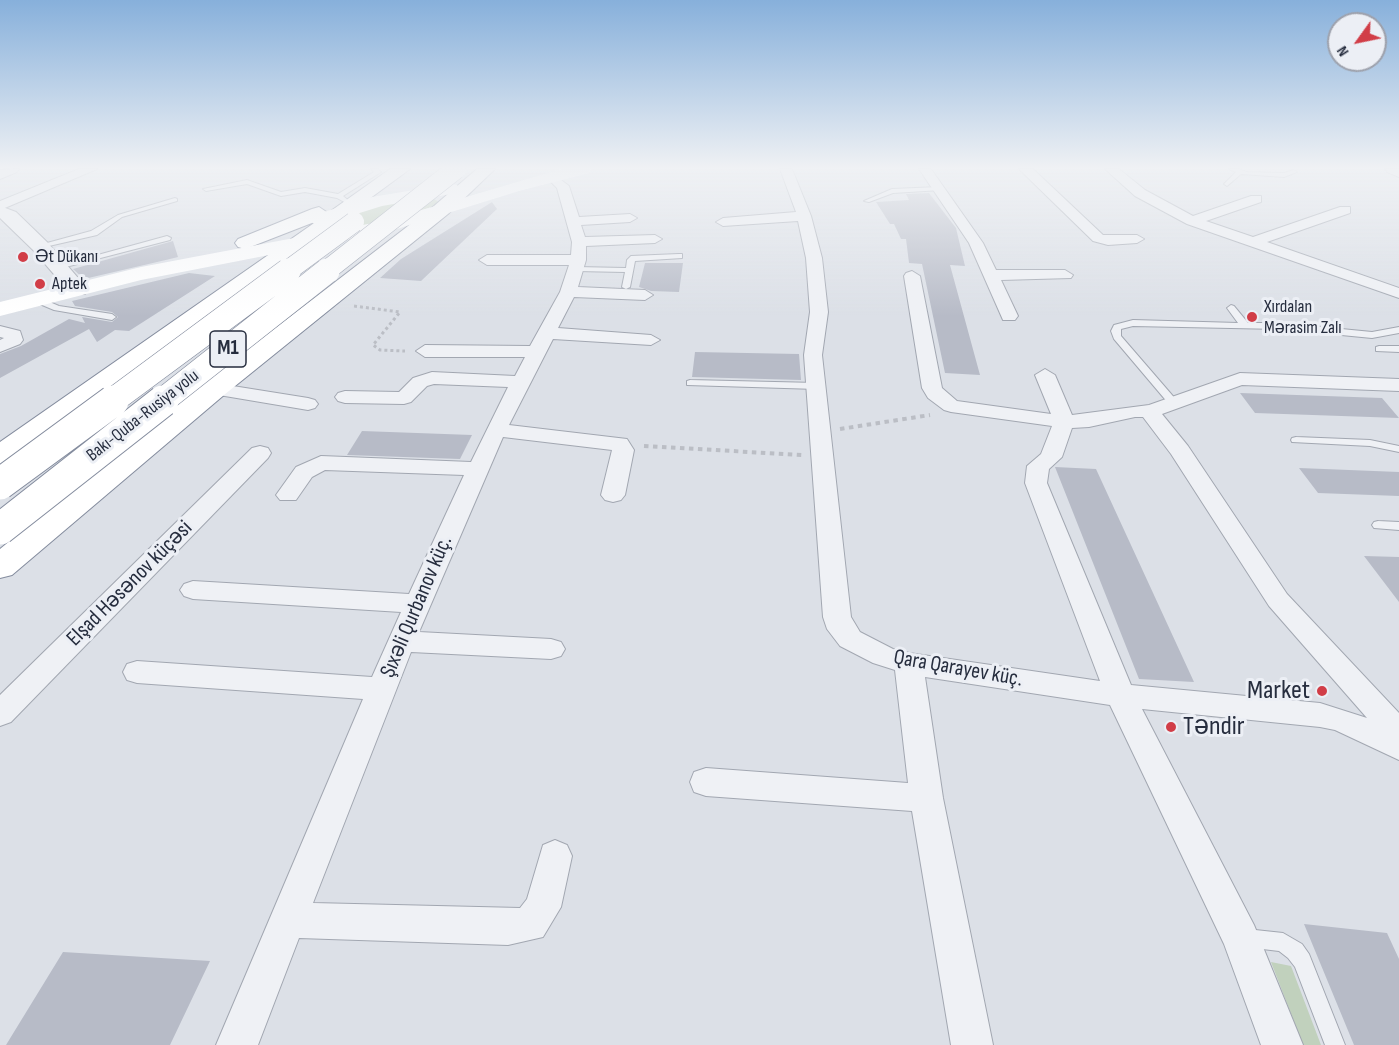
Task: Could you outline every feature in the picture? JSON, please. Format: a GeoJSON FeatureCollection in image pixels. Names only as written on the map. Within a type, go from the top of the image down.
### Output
{"type":"FeatureCollection","features":[{"type":"Feature","properties":{"kind":"main road"},"geometry":{"type":"LineString","coordinates":[[0,309],[141,274],[245,243],[306,218]]}},
{"type":"Feature","properties":{"kind":"main road"},"geometry":{"type":"LineString","coordinates":[[0,456],[302,242],[327,218]]}},
{"type":"Feature","properties":{"kind":"main road"},"geometry":{"type":"LineString","coordinates":[[333,218],[330,222],[333,229],[350,231],[387,226]]}},
{"type":"Feature","properties":{"kind":"main road","name":"Bakı-Quba-Rusiya yolu"},"geometry":{"type":"LineString","coordinates":[[0,484],[359,218]]}},
{"type":"Feature","properties":{"kind":"main road","name":"Bakı-Quba-Rusiya yolu"},"geometry":{"type":"LineString","coordinates":[[0,529],[409,218]]}},
{"type":"Feature","properties":{"kind":"main road"},"geometry":{"type":"LineString","coordinates":[[141,274],[387,226],[415,218]]}},
{"type":"Feature","properties":{"kind":"main road"},"geometry":{"type":"LineString","coordinates":[[0,567],[214,389],[431,218]]}},
{"type":"Feature","properties":{"kind":"main road"},"geometry":{"type":"LineString","coordinates":[[141,274],[207,264],[242,264],[250,269],[249,274],[236,289]]}},
{"type":"Feature","properties":{"kind":"street"},"geometry":{"type":"LineString","coordinates":[[12,218],[78,290]]}},
{"type":"Feature","properties":{"kind":"street"},"geometry":{"type":"LineString","coordinates":[[568,218],[575,257]]}},
{"type":"Feature","properties":{"kind":"street"},"geometry":{"type":"LineString","coordinates":[[575,257],[630,218]]}},
{"type":"Feature","properties":{"kind":"street"},"geometry":{"type":"LineString","coordinates":[[723,222],[780,218]]}},
{"type":"Feature","properties":{"kind":"street","name":"Qara Qarayev küç."},"geometry":{"type":"LineString","coordinates":[[804,218],[814,258],[819,300],[813,340],[837,617],[840,629],[865,649],[909,664],[1120,695],[1320,715],[1342,720],[1399,747]]}},
{"type":"Feature","properties":{"kind":"street"},"geometry":{"type":"LineString","coordinates":[[959,218],[976,243],[993,275],[1009,315]]}},
{"type":"Feature","properties":{"kind":"street"},"geometry":{"type":"LineString","coordinates":[[1077,218],[1098,237],[1108,241],[1137,239]]}},
{"type":"Feature","properties":{"kind":"street"},"geometry":{"type":"LineString","coordinates":[[1188,218],[1399,293]]}},
{"type":"Feature","properties":{"kind":"street"},"geometry":{"type":"LineString","coordinates":[[1192,220],[1199,218]]}},
{"type":"Feature","properties":{"kind":"street"},"geometry":{"type":"LineString","coordinates":[[1253,242],[1323,218]]}},
{"type":"Feature","properties":{"kind":"street"},"geometry":{"type":"LineString","coordinates":[[488,260],[575,257],[655,239]]}},
{"type":"Feature","properties":{"kind":"street"},"geometry":{"type":"LineString","coordinates":[[575,257],[645,295]]}},
{"type":"Feature","properties":{"kind":"street","name":"Şıxəli Qurbanov küç."},"geometry":{"type":"LineString","coordinates":[[237,1045],[401,641],[496,430],[540,342],[575,257]]}},
{"type":"Feature","properties":{"kind":"street"},"geometry":{"type":"LineString","coordinates":[[993,275],[1065,275]]}},
{"type":"Feature","properties":{"kind":"street"},"geometry":{"type":"LineString","coordinates":[[912,276],[932,388],[942,400],[960,409],[1029,415],[1064,422],[1089,421],[1162,407],[1240,379],[1399,386]]}},
{"type":"Feature","properties":{"kind":"street"},"geometry":{"type":"LineString","coordinates":[[0,331],[14,335],[14,340],[0,347]]}},
{"type":"Feature","properties":{"kind":"street"},"geometry":{"type":"LineString","coordinates":[[425,351],[540,342],[651,340]]}},
{"type":"Feature","properties":{"kind":"street"},"geometry":{"type":"LineString","coordinates":[[1044,375],[1064,422],[1052,457],[1038,466],[1036,483],[1120,695],[1241,938],[1282,1045]]}},
{"type":"Feature","properties":{"kind":"street"},"geometry":{"type":"LineString","coordinates":[[345,397],[404,398],[420,382],[432,378],[519,382]]}},
{"type":"Feature","properties":{"kind":"street"},"geometry":{"type":"LineString","coordinates":[[214,389],[309,404]]}},
{"type":"Feature","properties":{"kind":"street"},"geometry":{"type":"LineString","coordinates":[[1162,407],[1152,416],[1180,452],[1278,600],[1399,733]]}},
{"type":"Feature","properties":{"kind":"street"},"geometry":{"type":"LineString","coordinates":[[496,430],[620,444],[624,450],[613,495]]}},
{"type":"Feature","properties":{"kind":"street","name":"Elşad Həsənov küçəsi"},"geometry":{"type":"LineString","coordinates":[[0,714],[260,453]]}},
{"type":"Feature","properties":{"kind":"street"},"geometry":{"type":"LineString","coordinates":[[288,495],[304,472],[311,466],[321,463],[478,469]]}},
{"type":"Feature","properties":{"kind":"street"},"geometry":{"type":"LineString","coordinates":[[193,590],[418,604]]}},
{"type":"Feature","properties":{"kind":"street"},"geometry":{"type":"LineString","coordinates":[[401,641],[551,649]]}},
{"type":"Feature","properties":{"kind":"street"},"geometry":{"type":"LineString","coordinates":[[909,664],[926,798],[972,1045]]}},
{"type":"Feature","properties":{"kind":"street"},"geometry":{"type":"LineString","coordinates":[[137,672],[382,689]]}},
{"type":"Feature","properties":{"kind":"street"},"geometry":{"type":"LineString","coordinates":[[706,782],[926,798]]}},
{"type":"Feature","properties":{"kind":"street"},"geometry":{"type":"LineString","coordinates":[[289,920],[508,927],[530,924],[543,907],[555,856]]}},
{"type":"Feature","properties":{"kind":"lane"},"geometry":{"type":"LineString","coordinates":[[40,246],[94,233],[117,218]]}},
{"type":"Feature","properties":{"kind":"lane"},"geometry":{"type":"LineString","coordinates":[[58,267],[166,238]]}},
{"type":"Feature","properties":{"kind":"lane"},"geometry":{"type":"LineString","coordinates":[[626,287],[631,260],[634,258],[679,256]]}},
{"type":"Feature","properties":{"kind":"lane"},"geometry":{"type":"LineString","coordinates":[[575,257],[629,270]]}},
{"type":"Feature","properties":{"kind":"lane"},"geometry":{"type":"LineString","coordinates":[[38,300],[57,308],[112,317]]}},
{"type":"Feature","properties":{"kind":"lane"},"geometry":{"type":"LineString","coordinates":[[1231,308],[1245,325]]}},
{"type":"Feature","properties":{"kind":"lane"},"geometry":{"type":"LineString","coordinates":[[1162,407],[1117,337],[1115,331],[1117,327],[1133,323],[1245,325],[1295,327],[1372,335],[1399,330]]}},
{"type":"Feature","properties":{"kind":"lane"},"geometry":{"type":"LineString","coordinates":[[1379,349],[1399,349]]}},
{"type":"Feature","properties":{"kind":"lane"},"geometry":{"type":"LineString","coordinates":[[690,382],[817,386]]}},
{"type":"Feature","properties":{"kind":"lane"},"geometry":{"type":"LineString","coordinates":[[1296,440],[1370,442],[1399,449]]}},
{"type":"Feature","properties":{"kind":"lane"},"geometry":{"type":"LineString","coordinates":[[1378,525],[1399,526]]}},
{"type":"Feature","properties":{"kind":"lane"},"geometry":{"type":"LineString","coordinates":[[1241,938],[1283,942],[1295,951],[1302,961],[1335,1045]]}},
{"type":"Feature","properties":{"kind":"path"},"geometry":{"type":"LineString","coordinates":[[321,304],[397,310],[400,312],[373,345],[374,349],[425,351]]}},
{"type":"Feature","properties":{"kind":"path"},"geometry":{"type":"LineString","coordinates":[[821,431],[886,424],[960,409]]}},
{"type":"Feature","properties":{"kind":"path"},"geometry":{"type":"LineString","coordinates":[[620,444],[823,456]]}},
{"type":"Feature","properties":{"kind":"green space"},"geometry":{"type":"Polygon","coordinates":[[[345,218],[396,218],[378,223],[358,226],[345,218]]]}},
{"type":"Feature","properties":{"kind":"green space"},"geometry":{"type":"Polygon","coordinates":[[[1271,962],[1291,966],[1321,1045],[1303,1045],[1271,962]]]}},
{"type":"Feature","properties":{"kind":"building"},"geometry":{"type":"Polygon","coordinates":[[[467,218],[488,218],[421,281],[380,278],[401,259],[467,218]]]}},
{"type":"Feature","properties":{"kind":"building"},"geometry":{"type":"Polygon","coordinates":[[[886,218],[948,218],[956,228],[965,266],[950,265],[980,375],[945,373],[922,264],[909,263],[906,239],[901,239],[894,224],[890,224],[886,218]]]}},
{"type":"Feature","properties":{"kind":"building"},"geometry":{"type":"Polygon","coordinates":[[[173,241],[178,257],[84,279],[73,269],[173,241]]]}},
{"type":"Feature","properties":{"kind":"building"},"geometry":{"type":"Polygon","coordinates":[[[645,263],[683,263],[679,292],[651,291],[639,287],[645,263]]]}},
{"type":"Feature","properties":{"kind":"building"},"geometry":{"type":"Polygon","coordinates":[[[189,273],[215,276],[129,331],[115,330],[97,342],[89,329],[0,378],[0,354],[21,346],[69,319],[85,323],[82,317],[112,322],[118,317],[112,312],[75,306],[72,301],[189,273]]]}},
{"type":"Feature","properties":{"kind":"building"},"geometry":{"type":"Polygon","coordinates":[[[695,352],[799,354],[801,380],[692,377],[695,352]]]}},
{"type":"Feature","properties":{"kind":"building"},"geometry":{"type":"Polygon","coordinates":[[[1240,393],[1382,398],[1399,418],[1255,413],[1240,393]]]}},
{"type":"Feature","properties":{"kind":"building"},"geometry":{"type":"Polygon","coordinates":[[[362,431],[472,435],[460,459],[347,455],[362,431]]]}},
{"type":"Feature","properties":{"kind":"building"},"geometry":{"type":"Polygon","coordinates":[[[1055,467],[1096,469],[1194,682],[1139,679],[1055,467]]]}},
{"type":"Feature","properties":{"kind":"building"},"geometry":{"type":"Polygon","coordinates":[[[1299,468],[1399,472],[1399,496],[1318,493],[1299,468]]]}},
{"type":"Feature","properties":{"kind":"building"},"geometry":{"type":"Polygon","coordinates":[[[1364,556],[1399,557],[1399,602],[1364,556]]]}},
{"type":"Feature","properties":{"kind":"building"},"geometry":{"type":"Polygon","coordinates":[[[1304,924],[1387,933],[1399,959],[1399,1045],[1354,1045],[1304,924]]]}},
{"type":"Feature","properties":{"kind":"building"},"geometry":{"type":"Polygon","coordinates":[[[63,952],[210,961],[170,1045],[6,1045],[63,952]]]}},
{"type":"Feature","properties":{"kind":"place","name":"Ət Dükanı"},"geometry":{"type":"Point","coordinates":[23,257]}},
{"type":"Feature","properties":{"kind":"place","name":"Aptek"},"geometry":{"type":"Point","coordinates":[40,284]}},
{"type":"Feature","properties":{"kind":"place","name":"Xırdalan Mərasim Zalı"},"geometry":{"type":"Point","coordinates":[1252,317]}},
{"type":"Feature","properties":{"kind":"place","name":"Market"},"geometry":{"type":"Point","coordinates":[1322,691]}},
{"type":"Feature","properties":{"kind":"place","name":"Təndir"},"geometry":{"type":"Point","coordinates":[1171,727]}}]}
